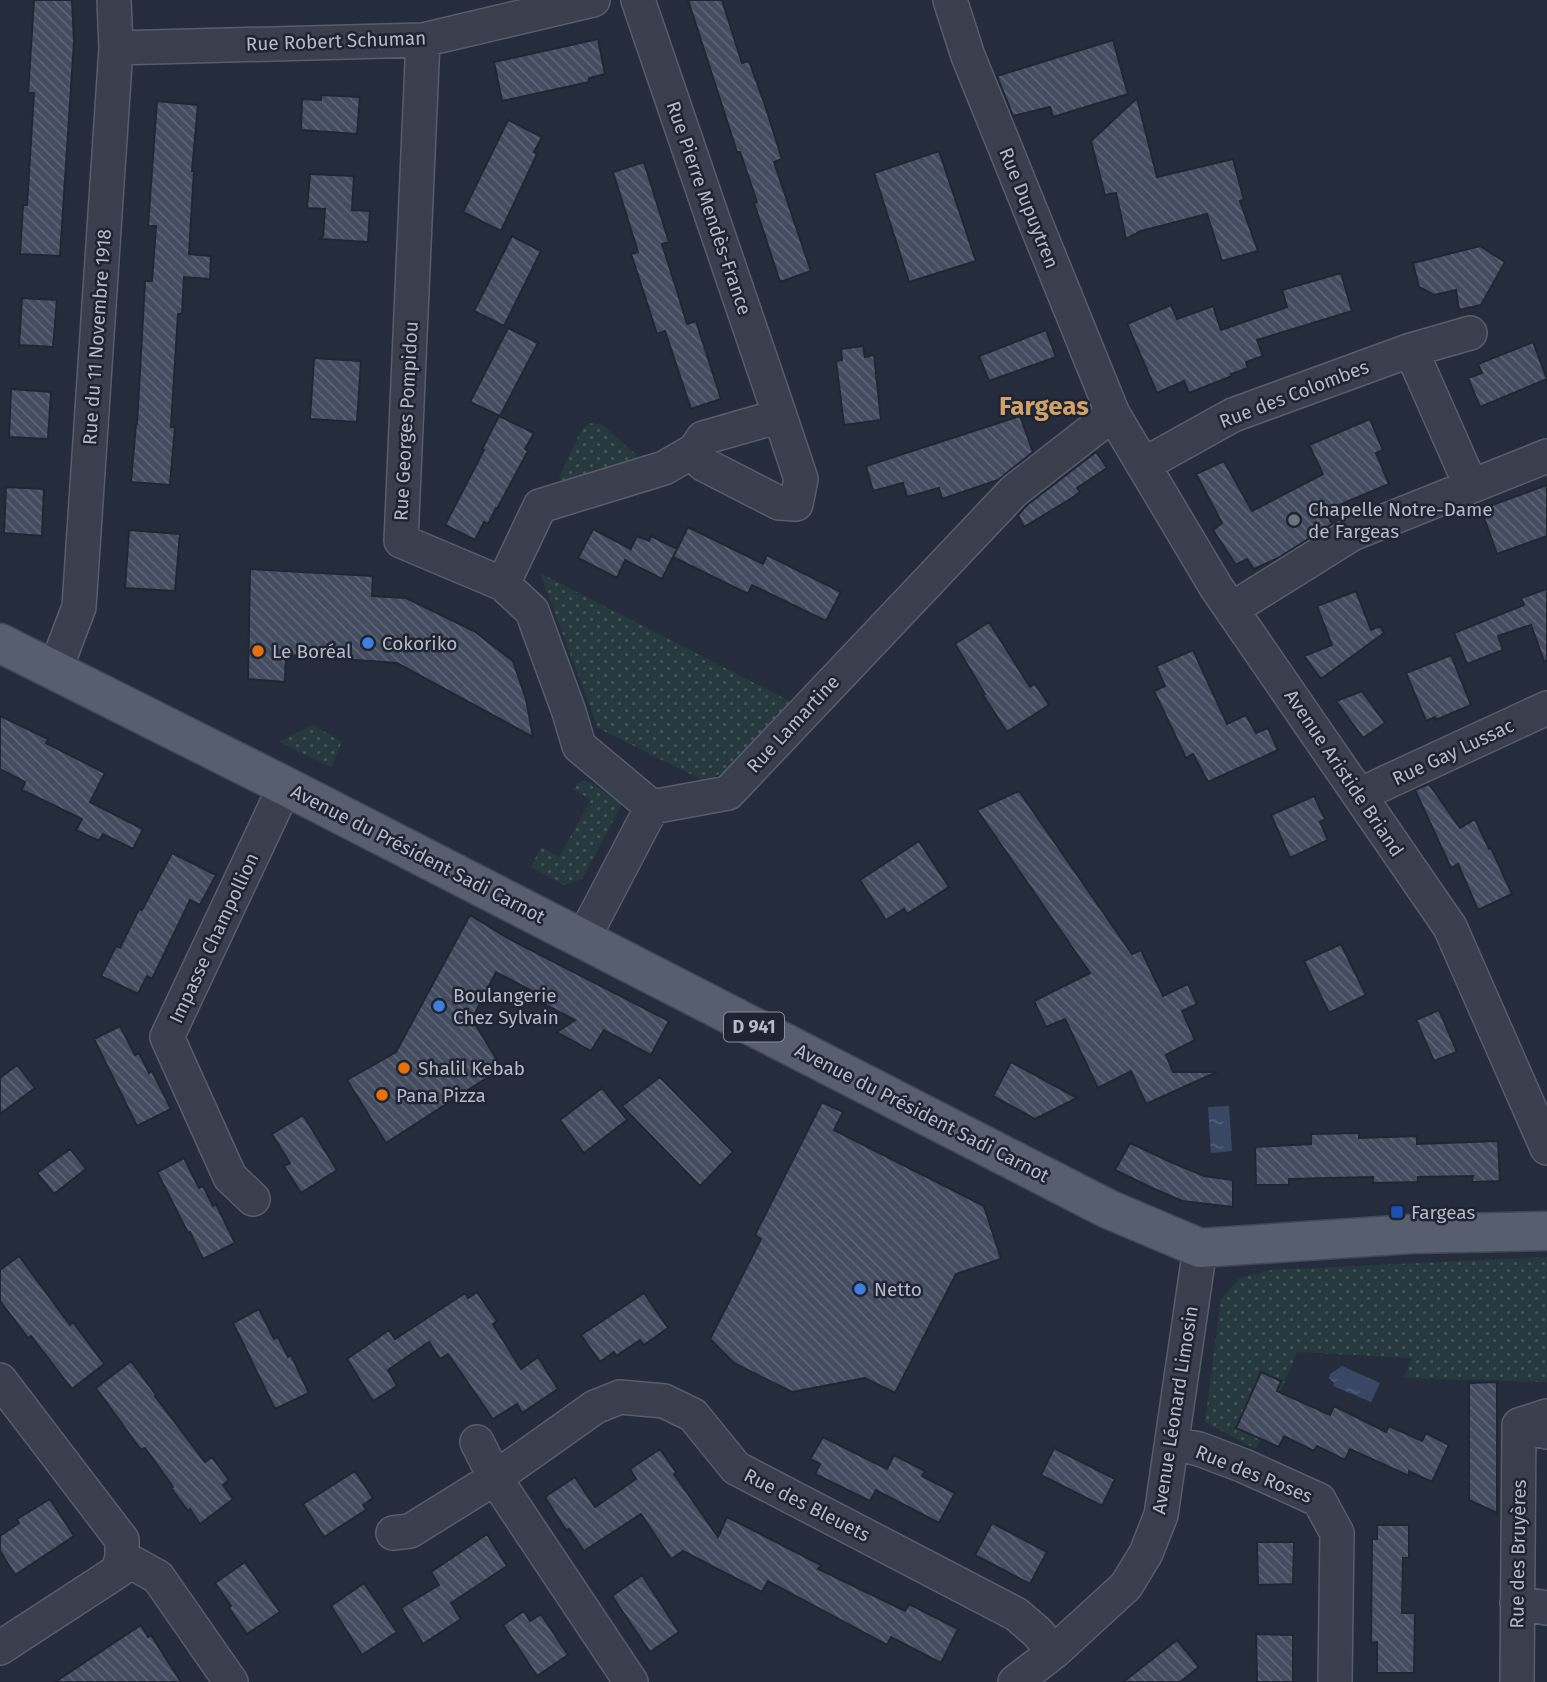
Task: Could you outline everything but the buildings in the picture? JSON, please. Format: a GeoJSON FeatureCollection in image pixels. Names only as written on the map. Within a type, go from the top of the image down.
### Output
{"type":"FeatureCollection","features":[{"type":"Feature","properties":{"kind":"main road","name":"Avenue du Président Sadi Carnot"},"geometry":{"type":"LineString","coordinates":[[0,643],[285,786],[1108,1209],[1200,1248],[1410,1234],[1547,1231]]}},
{"type":"Feature","properties":{"kind":"street","name":"Rue du 11 Novembre 1918"},"geometry":{"type":"LineString","coordinates":[[55,670],[79,607],[116,48],[114,0]]}},
{"type":"Feature","properties":{"kind":"street","name":"Rue Robert Schuman"},"geometry":{"type":"LineString","coordinates":[[116,48],[424,40],[593,0]]}},
{"type":"Feature","properties":{"kind":"street","name":"Rue Pierre Mendès-France"},"geometry":{"type":"LineString","coordinates":[[638,0],[801,480],[796,504],[779,502],[703,464],[695,450]]}},
{"type":"Feature","properties":{"kind":"street","name":"Rue Dupuytren"},"geometry":{"type":"LineString","coordinates":[[950,0],[968,56],[1113,414]]}},
{"type":"Feature","properties":{"kind":"street","name":"Rue Georges Pompidou"},"geometry":{"type":"LineString","coordinates":[[424,40],[401,541],[503,584],[532,611],[579,746],[652,807]]}},
{"type":"Feature","properties":{"kind":"street","name":"Rue des Colombes"},"geometry":{"type":"LineString","coordinates":[[1143,465],[1233,415],[1411,350],[1470,333]]}},
{"type":"Feature","properties":{"kind":"street"},"geometry":{"type":"LineString","coordinates":[[1411,350],[1471,486]]}},
{"type":"Feature","properties":{"kind":"street","name":"Avenue Aristide Briand"},"geometry":{"type":"LineString","coordinates":[[1113,414],[1216,587],[1450,927],[1547,1148]]}},
{"type":"Feature","properties":{"kind":"street","name":"Rue Lamartine"},"geometry":{"type":"LineString","coordinates":[[652,807],[728,793],[1014,491],[1113,414]]}},
{"type":"Feature","properties":{"kind":"street"},"geometry":{"type":"LineString","coordinates":[[503,584],[540,506],[664,468],[695,450],[703,438],[780,416]]}},
{"type":"Feature","properties":{"kind":"street"},"geometry":{"type":"LineString","coordinates":[[1232,609],[1352,534],[1547,456]]}},
{"type":"Feature","properties":{"kind":"street","name":"Rue Gay Lussac"},"geometry":{"type":"LineString","coordinates":[[1359,795],[1547,708]]}},
{"type":"Feature","properties":{"kind":"street","name":"Impasse Champollion"},"geometry":{"type":"LineString","coordinates":[[253,1199],[230,1177],[167,1037],[285,786]]}},
{"type":"Feature","properties":{"kind":"street"},"geometry":{"type":"LineString","coordinates":[[583,939],[652,807]]}},
{"type":"Feature","properties":{"kind":"street","name":"Avenue Léonard Limosin"},"geometry":{"type":"LineString","coordinates":[[1015,1682],[1054,1652],[1126,1586],[1146,1553],[1161,1515],[1200,1248]]}},
{"type":"Feature","properties":{"kind":"street"},"geometry":{"type":"LineString","coordinates":[[0,1380],[122,1540],[122,1557],[118,1571],[0,1648]]}},
{"type":"Feature","properties":{"kind":"street","name":"Rue des Bleuets"},"geometry":{"type":"LineString","coordinates":[[393,1533],[411,1531],[495,1478],[595,1407],[620,1397],[664,1401],[693,1415],[736,1468],[1016,1614],[1037,1632],[1054,1652]]}},
{"type":"Feature","properties":{"kind":"street","name":"Rue des Bruyères"},"geometry":{"type":"LineString","coordinates":[[1517,1682],[1532,1606],[1538,1424]]}},
{"type":"Feature","properties":{"kind":"street"},"geometry":{"type":"LineString","coordinates":[[477,1442],[495,1478],[631,1682]]}},
{"type":"Feature","properties":{"kind":"street","name":"Rue des Roses"},"geometry":{"type":"LineString","coordinates":[[1172,1443],[1199,1449],[1244,1466],[1319,1500],[1337,1533],[1335,1682]]}},
{"type":"Feature","properties":{"kind":"street"},"geometry":{"type":"LineString","coordinates":[[122,1557],[158,1577],[231,1682]]}},
{"type":"Feature","properties":{"kind":"shaded area"},"geometry":{"type":"Polygon","coordinates":[[[589,423],[602,425],[638,456],[639,465],[567,486],[559,478],[580,433],[589,423]]]}},
{"type":"Feature","properties":{"kind":"shaded area"},"geometry":{"type":"Polygon","coordinates":[[[540,573],[793,703],[733,768],[704,781],[598,728],[540,573]]]}},
{"type":"Feature","properties":{"kind":"shaded area"},"geometry":{"type":"Polygon","coordinates":[[[313,725],[342,742],[331,767],[279,742],[313,725]]]}},
{"type":"Feature","properties":{"kind":"shaded area"},"geometry":{"type":"Polygon","coordinates":[[[581,781],[590,782],[622,804],[582,879],[564,885],[531,867],[541,847],[559,857],[591,800],[573,789],[581,781]]]}},
{"type":"Feature","properties":{"kind":"shaded area"},"geometry":{"type":"Polygon","coordinates":[[[1547,1257],[1547,1382],[1404,1378],[1412,1358],[1297,1352],[1256,1449],[1205,1422],[1221,1299],[1240,1278],[1271,1270],[1547,1257]]]}},
{"type":"Feature","properties":{"kind":"water"},"geometry":{"type":"Polygon","coordinates":[[[1229,1106],[1232,1151],[1211,1153],[1208,1107],[1229,1106]]]}},
{"type":"Feature","properties":{"kind":"water"},"geometry":{"type":"Polygon","coordinates":[[[1342,1366],[1380,1383],[1371,1402],[1333,1386],[1330,1374],[1342,1366]]]}},
{"type":"Feature","properties":{"kind":"place","name":"Chapelle Notre-Dame de Fargeas"},"geometry":{"type":"Point","coordinates":[1294,520]}},
{"type":"Feature","properties":{"kind":"place","name":"Cokoriko"},"geometry":{"type":"Point","coordinates":[368,643]}},
{"type":"Feature","properties":{"kind":"place","name":"Le Boréal"},"geometry":{"type":"Point","coordinates":[258,651]}},
{"type":"Feature","properties":{"kind":"place","name":"Boulangerie Chez Sylvain"},"geometry":{"type":"Point","coordinates":[439,1006]}},
{"type":"Feature","properties":{"kind":"place","name":"Shalil Kebab"},"geometry":{"type":"Point","coordinates":[404,1068]}},
{"type":"Feature","properties":{"kind":"place","name":"Pana Pizza"},"geometry":{"type":"Point","coordinates":[382,1095]}},
{"type":"Feature","properties":{"kind":"place","name":"Fargeas"},"geometry":{"type":"Point","coordinates":[1397,1212]}},
{"type":"Feature","properties":{"kind":"place","name":"Netto"},"geometry":{"type":"Point","coordinates":[860,1289]}},
{"type":"Feature","properties":{"kind":"district","name":"Fargeas"},"geometry":{"type":"Point","coordinates":[1044,406]}}]}
